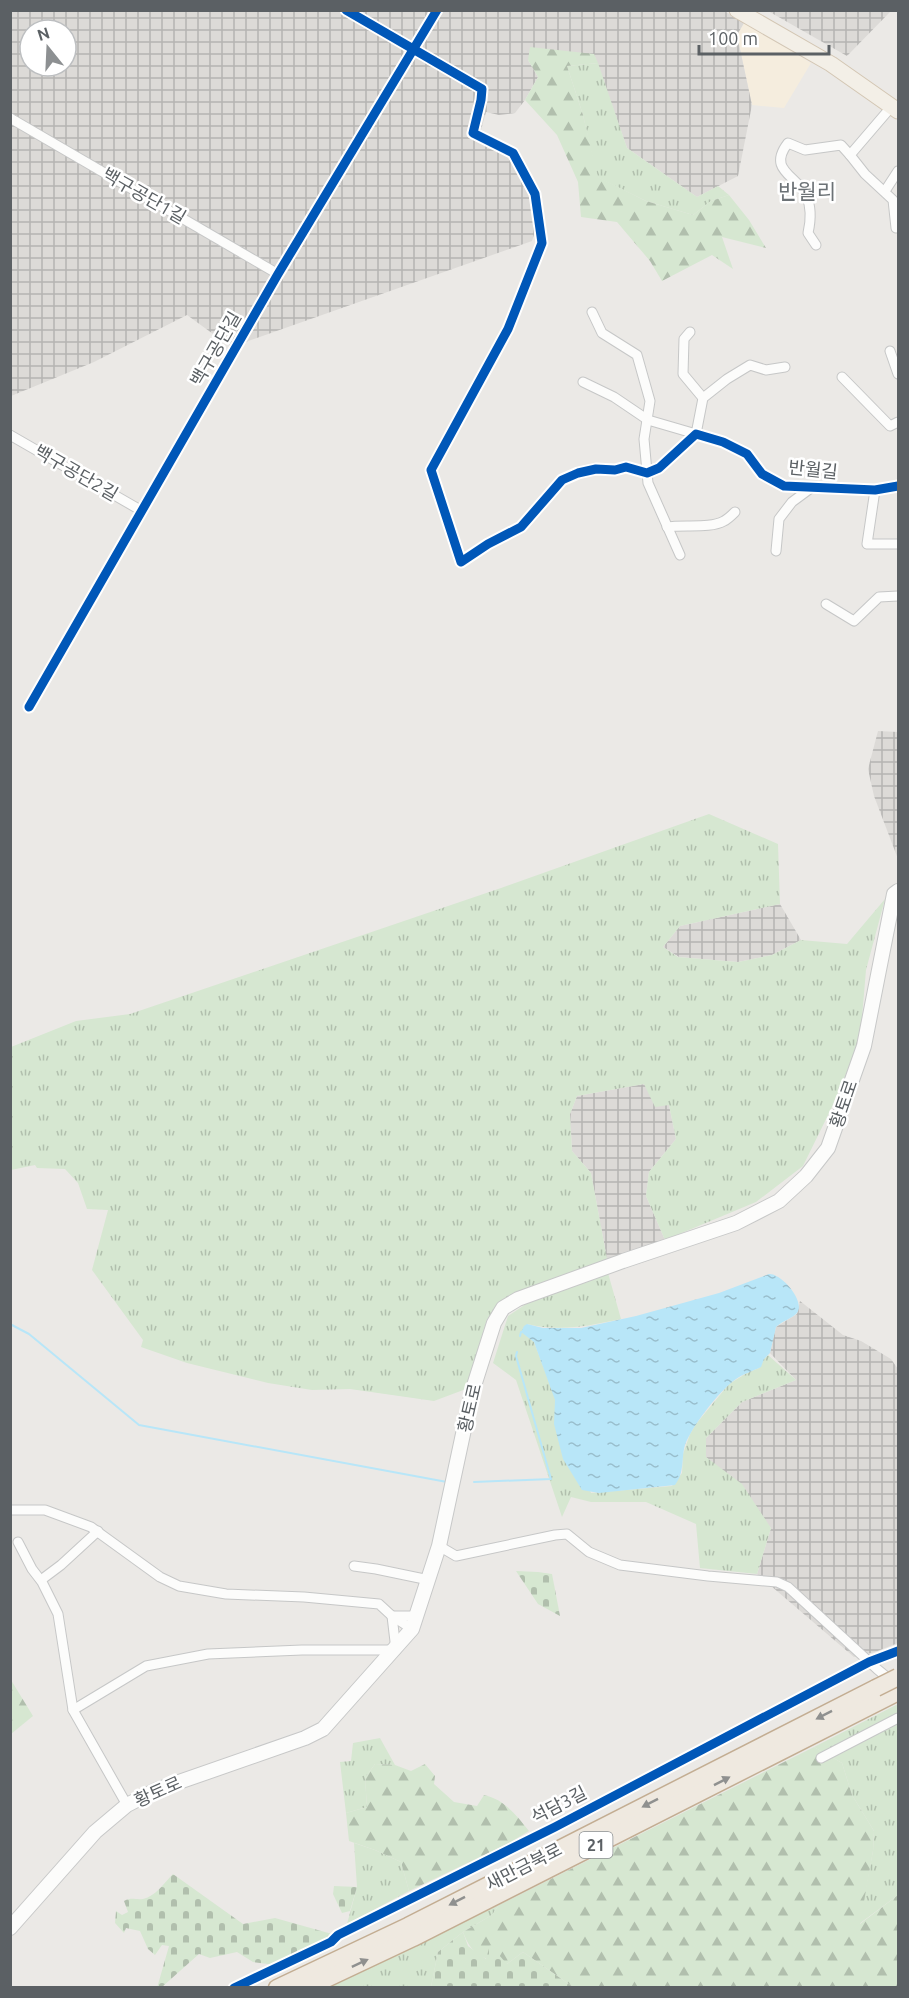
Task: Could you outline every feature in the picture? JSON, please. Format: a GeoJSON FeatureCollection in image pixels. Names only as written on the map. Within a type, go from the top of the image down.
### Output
{"type":"FeatureCollection","features":[{"type":"Feature","properties":{"kind":"highway","name":"새만금북로"},"geometry":{"type":"LineString","coordinates":[[308,1988],[413,1938],[880,1694],[898,1677]]}},
{"type":"Feature","properties":{"kind":"highway","name":"새만금북로"},"geometry":{"type":"LineString","coordinates":[[277,1988],[880,1694],[898,1692]]}},
{"type":"Feature","properties":{"kind":"main road"},"geometry":{"type":"LineString","coordinates":[[737,10],[831,64],[896,106]]}},
{"type":"Feature","properties":{"kind":"main road"},"geometry":{"type":"LineString","coordinates":[[754,10],[783,26],[896,106]]}},
{"type":"Feature","properties":{"kind":"main road","name":"황토로"},"geometry":{"type":"LineString","coordinates":[[10,1928],[95,1832],[127,1805],[156,1790],[305,1738],[323,1729],[396,1650],[415,1623],[429,1580],[439,1546],[472,1392],[494,1323],[503,1308],[518,1299],[602,1268],[735,1223],[780,1200],[806,1176],[828,1148],[864,1046],[894,894],[898,891]]}},
{"type":"Feature","properties":{"kind":"street"},"geometry":{"type":"LineString","coordinates":[[346,10],[482,89],[473,133],[513,153],[535,194],[542,243],[508,329],[431,470],[462,562],[488,544],[521,527],[562,480],[596,469],[615,470],[626,467],[647,473],[660,468],[696,434],[703,398],[750,365],[766,370],[785,367]]}},
{"type":"Feature","properties":{"kind":"street","name":"백구공단길"},"geometry":{"type":"LineString","coordinates":[[29,707],[278,274],[437,10]]}},
{"type":"Feature","properties":{"kind":"street"},"geometry":{"type":"LineString","coordinates":[[850,155],[896,106]]}},
{"type":"Feature","properties":{"kind":"street","name":"백구공단1길"},"geometry":{"type":"LineString","coordinates":[[10,118],[278,274]]}},
{"type":"Feature","properties":{"kind":"street"},"geometry":{"type":"LineString","coordinates":[[816,245],[808,233],[812,218],[806,196],[801,188],[787,176],[779,159],[788,144],[805,150],[841,145],[865,174],[893,200],[896,228]]}},
{"type":"Feature","properties":{"kind":"street"},"geometry":{"type":"LineString","coordinates":[[885,191],[898,171]]}},
{"type":"Feature","properties":{"kind":"street"},"geometry":{"type":"LineString","coordinates":[[592,312],[602,333],[637,355],[650,401],[644,439],[648,483],[680,555]]}},
{"type":"Feature","properties":{"kind":"street"},"geometry":{"type":"LineString","coordinates":[[690,332],[684,339],[683,374],[703,398]]}},
{"type":"Feature","properties":{"kind":"street"},"geometry":{"type":"LineString","coordinates":[[890,351],[898,374]]}},
{"type":"Feature","properties":{"kind":"street"},"geometry":{"type":"LineString","coordinates":[[842,377],[890,426],[898,422]]}},
{"type":"Feature","properties":{"kind":"street","name":"반월길"},"geometry":{"type":"LineString","coordinates":[[584,382],[614,397],[648,420],[723,442],[747,454],[762,474],[784,486],[875,490],[898,486]]}},
{"type":"Feature","properties":{"kind":"street","name":"백구공단2길"},"geometry":{"type":"LineString","coordinates":[[10,435],[142,511]]}},
{"type":"Feature","properties":{"kind":"street"},"geometry":{"type":"LineString","coordinates":[[776,551],[779,519],[792,502],[811,488]]}},
{"type":"Feature","properties":{"kind":"street"},"geometry":{"type":"LineString","coordinates":[[875,490],[867,544],[898,544]]}},
{"type":"Feature","properties":{"kind":"street"},"geometry":{"type":"LineString","coordinates":[[667,527],[684,524],[709,525],[724,521],[735,512]]}},
{"type":"Feature","properties":{"kind":"street"},"geometry":{"type":"LineString","coordinates":[[826,604],[854,621],[879,597],[898,596]]}},
{"type":"Feature","properties":{"kind":"street"},"geometry":{"type":"LineString","coordinates":[[10,1510],[45,1510],[91,1527],[160,1577],[179,1586],[225,1594],[304,1597],[380,1604],[392,1616],[415,1623]]}},
{"type":"Feature","properties":{"kind":"street"},"geometry":{"type":"LineString","coordinates":[[41,1580],[62,1565],[98,1531]]}},
{"type":"Feature","properties":{"kind":"street"},"geometry":{"type":"LineString","coordinates":[[439,1546],[456,1556],[567,1534],[589,1552],[620,1565],[777,1582],[788,1587],[898,1686]]}},
{"type":"Feature","properties":{"kind":"street"},"geometry":{"type":"LineString","coordinates":[[18,1542],[58,1614],[74,1710],[127,1805]]}},
{"type":"Feature","properties":{"kind":"street"},"geometry":{"type":"LineString","coordinates":[[354,1566],[429,1580]]}},
{"type":"Feature","properties":{"kind":"street"},"geometry":{"type":"LineString","coordinates":[[392,1616],[415,1623]]}},
{"type":"Feature","properties":{"kind":"street"},"geometry":{"type":"LineString","coordinates":[[74,1710],[146,1665],[208,1654],[302,1650],[396,1650],[392,1616]]}},
{"type":"Feature","properties":{"kind":"street","name":"석담3길"},"geometry":{"type":"LineString","coordinates":[[234,1988],[331,1942],[338,1935],[555,1827],[869,1662],[898,1651]]}},
{"type":"Feature","properties":{"kind":"street"},"geometry":{"type":"LineString","coordinates":[[821,1758],[898,1718]]}},
{"type":"Feature","properties":{"kind":"shaded area"},"geometry":{"type":"Polygon","coordinates":[[[723,10],[744,23],[737,35],[752,105],[738,176],[697,197],[627,148],[594,54],[528,60],[538,77],[525,100],[515,113],[499,115],[486,112],[481,130],[519,151],[537,188],[543,206],[532,241],[231,347],[187,315],[94,362],[11,396],[11,11],[723,10]]]}},
{"type":"Feature","properties":{"kind":"shaded area"},"geometry":{"type":"Polygon","coordinates":[[[891,10],[847,56],[768,11],[891,10]]]}},
{"type":"Feature","properties":{"kind":"shaded area"},"geometry":{"type":"Polygon","coordinates":[[[744,23],[811,63],[784,108],[752,105],[737,35],[744,23]]]}},
{"type":"Feature","properties":{"kind":"shaded area"},"geometry":{"type":"Polygon","coordinates":[[[878,731],[898,732],[898,859],[874,796],[868,769],[878,731]]]}},
{"type":"Feature","properties":{"kind":"shaded area"},"geometry":{"type":"Polygon","coordinates":[[[780,904],[801,940],[772,955],[738,962],[679,957],[663,947],[680,926],[780,904]]]}},
{"type":"Feature","properties":{"kind":"shaded area"},"geometry":{"type":"Polygon","coordinates":[[[644,1084],[669,1105],[676,1139],[649,1172],[646,1196],[665,1240],[607,1259],[591,1173],[572,1151],[570,1114],[577,1096],[644,1084]]]}},
{"type":"Feature","properties":{"kind":"shaded area"},"geometry":{"type":"Polygon","coordinates":[[[800,1301],[843,1335],[861,1341],[891,1359],[898,1369],[898,1643],[854,1657],[757,1574],[771,1528],[706,1457],[706,1438],[742,1402],[796,1380],[770,1353],[776,1327],[797,1314],[800,1301]]]}},
{"type":"Feature","properties":{"kind":"green space"},"geometry":{"type":"Polygon","coordinates":[[[530,47],[594,54],[598,63],[567,66],[583,115],[598,177],[646,201],[693,215],[711,201],[729,195],[749,220],[766,248],[722,237],[733,269],[712,255],[662,281],[650,261],[617,222],[581,217],[578,182],[557,135],[525,100],[538,77],[528,60],[530,47]]]}},
{"type":"Feature","properties":{"kind":"green space"},"geometry":{"type":"Polygon","coordinates":[[[598,63],[627,148],[697,197],[718,186],[729,195],[711,201],[693,215],[646,201],[597,177],[583,115],[567,66],[598,63]]]}},
{"type":"Feature","properties":{"kind":"green space"},"geometry":{"type":"Polygon","coordinates":[[[709,814],[778,844],[780,904],[680,926],[663,947],[678,957],[738,962],[772,955],[801,940],[847,944],[885,899],[866,970],[860,1041],[831,1109],[803,1166],[756,1202],[665,1240],[646,1196],[649,1172],[676,1139],[669,1105],[655,1107],[644,1084],[577,1096],[570,1114],[572,1151],[591,1173],[607,1259],[487,1319],[466,1389],[434,1401],[350,1389],[312,1390],[268,1383],[187,1363],[141,1347],[143,1340],[92,1270],[108,1210],[87,1209],[78,1183],[65,1169],[37,1168],[35,1165],[11,1170],[11,1047],[76,1021],[130,1014],[501,888],[709,814]]]}},
{"type":"Feature","properties":{"kind":"green space"},"geometry":{"type":"Polygon","coordinates":[[[608,1273],[621,1319],[563,1328],[527,1324],[530,1338],[534,1342],[591,1493],[672,1486],[682,1473],[683,1454],[696,1424],[729,1384],[759,1368],[768,1355],[796,1380],[742,1402],[706,1438],[706,1457],[742,1484],[771,1528],[757,1574],[700,1568],[696,1524],[646,1502],[591,1502],[571,1497],[562,1517],[516,1380],[493,1363],[508,1316],[526,1304],[608,1273]]]}},
{"type":"Feature","properties":{"kind":"green space"},"geometry":{"type":"Polygon","coordinates":[[[516,1571],[552,1574],[560,1616],[538,1604],[516,1571]]]}},
{"type":"Feature","properties":{"kind":"green space"},"geometry":{"type":"Polygon","coordinates":[[[11,1680],[33,1716],[10,1734],[11,1680]]]}},
{"type":"Feature","properties":{"kind":"green space"},"geometry":{"type":"Polygon","coordinates":[[[898,1704],[898,1895],[859,1924],[873,1851],[874,1831],[852,1795],[842,1763],[814,1747],[898,1704]]]}},
{"type":"Feature","properties":{"kind":"green space"},"geometry":{"type":"Polygon","coordinates":[[[380,1738],[395,1765],[375,1764],[365,1778],[367,1807],[346,1813],[340,1762],[351,1761],[353,1743],[380,1738]]]}},
{"type":"Feature","properties":{"kind":"green space"},"geometry":{"type":"Polygon","coordinates":[[[814,1747],[842,1763],[852,1795],[874,1831],[873,1851],[860,1924],[898,1895],[898,1987],[573,1987],[523,1952],[507,1964],[479,1955],[466,1940],[463,1932],[492,1915],[499,1905],[814,1747]]]}},
{"type":"Feature","properties":{"kind":"green space"},"geometry":{"type":"Polygon","coordinates":[[[375,1764],[395,1765],[411,1771],[425,1764],[435,1776],[434,1784],[454,1802],[477,1806],[484,1795],[491,1797],[510,1809],[529,1831],[409,1891],[401,1862],[349,1841],[346,1813],[367,1807],[365,1778],[375,1764]]]}},
{"type":"Feature","properties":{"kind":"green space"},"geometry":{"type":"Polygon","coordinates":[[[354,1843],[401,1862],[409,1891],[347,1924],[357,1887],[354,1843]]]}},
{"type":"Feature","properties":{"kind":"green space"},"geometry":{"type":"Polygon","coordinates":[[[173,1874],[243,1924],[275,1918],[332,1934],[325,1941],[276,1965],[253,1962],[237,1952],[210,1958],[199,1954],[162,1987],[157,1988],[169,1946],[162,1945],[155,1955],[148,1949],[140,1931],[126,1928],[124,1933],[115,1923],[116,1911],[122,1915],[128,1912],[124,1901],[143,1899],[152,1895],[173,1874]]]}},
{"type":"Feature","properties":{"kind":"green space"},"geometry":{"type":"Polygon","coordinates":[[[334,1886],[357,1887],[350,1911],[342,1913],[333,1894],[334,1886]]]}},
{"type":"Feature","properties":{"kind":"green space"},"geometry":{"type":"Polygon","coordinates":[[[499,1905],[492,1915],[463,1932],[438,1952],[431,1987],[328,1988],[499,1905]]]}},
{"type":"Feature","properties":{"kind":"green space"},"geometry":{"type":"Polygon","coordinates":[[[463,1932],[468,1946],[486,1959],[490,1945],[507,1964],[523,1952],[573,1987],[431,1987],[438,1952],[463,1932]]]}},
{"type":"Feature","properties":{"kind":"water"},"geometry":{"type":"Polygon","coordinates":[[[769,1274],[780,1278],[791,1289],[798,1302],[797,1313],[776,1327],[770,1353],[764,1359],[761,1367],[739,1377],[729,1385],[700,1419],[685,1445],[682,1470],[675,1485],[599,1493],[582,1490],[563,1459],[554,1424],[555,1400],[534,1342],[521,1332],[524,1326],[527,1324],[543,1328],[581,1328],[636,1316],[719,1293],[769,1274]]]}},
{"type":"Feature","properties":{"kind":"waterway"},"geometry":{"type":"LineString","coordinates":[[10,1324],[29,1334],[139,1425],[447,1482]]}},
{"type":"Feature","properties":{"kind":"waterway"},"geometry":{"type":"LineString","coordinates":[[520,1336],[521,1332]]}},
{"type":"Feature","properties":{"kind":"waterway"},"geometry":{"type":"LineString","coordinates":[[474,1482],[551,1479],[516,1356],[517,1352]]}},
{"type":"Feature","properties":{"kind":"cycle path"},"geometry":{"type":"LineString","coordinates":[[346,10],[482,89],[473,133],[513,153],[535,194],[542,243],[508,329],[431,470],[461,562],[488,544],[521,527],[562,480],[596,469],[615,470],[626,467],[647,473],[659,468],[696,434],[723,442],[747,454],[762,474],[784,486],[875,490],[898,486]]}},
{"type":"Feature","properties":{"kind":"cycle path"},"geometry":{"type":"LineString","coordinates":[[29,707],[278,274],[437,10]]}},
{"type":"Feature","properties":{"kind":"cycle path"},"geometry":{"type":"LineString","coordinates":[[234,1988],[331,1942],[338,1935],[555,1827],[869,1662],[898,1651]]}},
{"type":"Feature","properties":{"kind":"district","name":"반월리"},"geometry":{"type":"Point","coordinates":[807,192]}}]}
